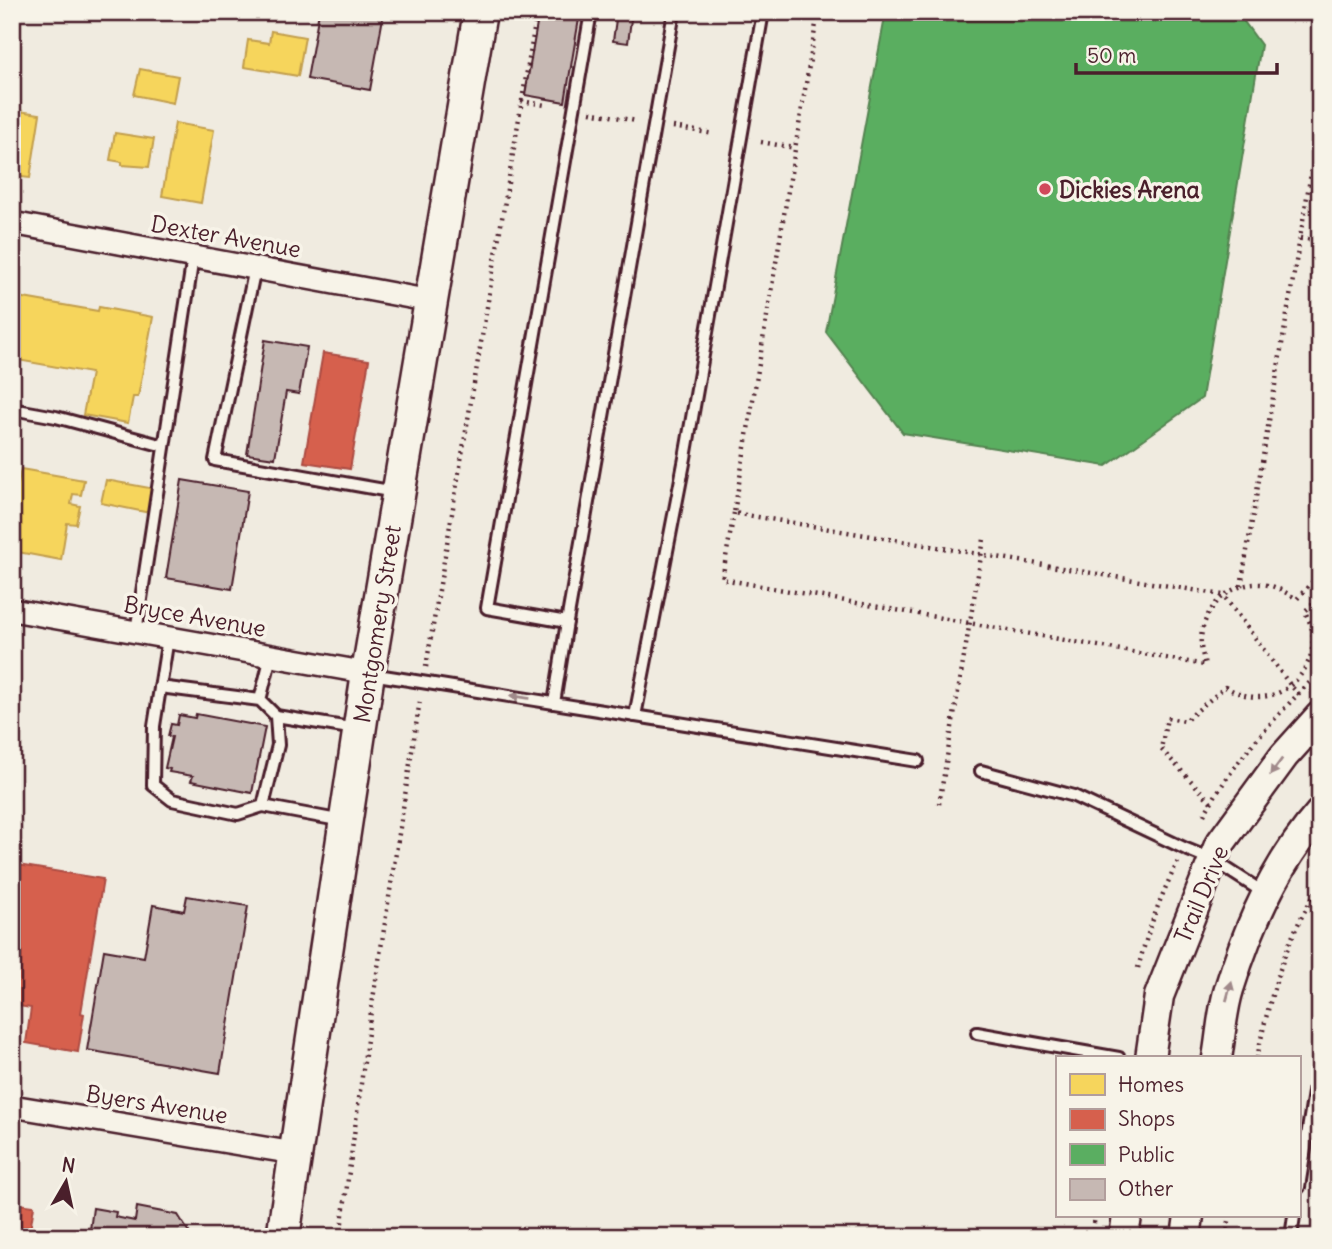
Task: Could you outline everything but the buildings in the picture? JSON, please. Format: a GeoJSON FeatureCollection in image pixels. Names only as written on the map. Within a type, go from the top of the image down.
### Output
{"type":"FeatureCollection","features":[{"type":"Feature","properties":{"kind":"main road","name":"Montgomery Street"},"geometry":{"type":"LineString","coordinates":[[283,1237],[368,673],[480,12]]}},
{"type":"Feature","properties":{"kind":"street","name":"Dexter Avenue"},"geometry":{"type":"LineString","coordinates":[[12,223],[431,301]]}},
{"type":"Feature","properties":{"kind":"street","name":"Bryce Avenue"},"geometry":{"type":"LineString","coordinates":[[12,610],[368,673]]}},
{"type":"Feature","properties":{"kind":"street","name":"Trail Drive"},"geometry":{"type":"LineString","coordinates":[[1150,1056],[1159,996],[1219,845],[1284,756],[1320,716]]}},
{"type":"Feature","properties":{"kind":"street"},"geometry":{"type":"LineString","coordinates":[[1217,1056],[1228,991],[1258,911],[1302,833],[1320,813]]}},
{"type":"Feature","properties":{"kind":"street","name":"Byers Avenue"},"geometry":{"type":"LineString","coordinates":[[12,1106],[294,1153]]}},
{"type":"Feature","properties":{"kind":"street"},"geometry":{"type":"LineString","coordinates":[[1124,1237],[1127,1218]]}},
{"type":"Feature","properties":{"kind":"street"},"geometry":{"type":"LineString","coordinates":[[1186,1237],[1189,1218]]}},
{"type":"Feature","properties":{"kind":"lane"},"geometry":{"type":"LineString","coordinates":[[567,622],[487,608],[591,12]]}},
{"type":"Feature","properties":{"kind":"lane"},"geometry":{"type":"LineString","coordinates":[[554,703],[674,12]]}},
{"type":"Feature","properties":{"kind":"lane"},"geometry":{"type":"LineString","coordinates":[[635,716],[685,458],[763,12]]}},
{"type":"Feature","properties":{"kind":"lane"},"geometry":{"type":"LineString","coordinates":[[136,632],[193,257]]}},
{"type":"Feature","properties":{"kind":"lane"},"geometry":{"type":"LineString","coordinates":[[255,268],[215,460],[398,492]]}},
{"type":"Feature","properties":{"kind":"lane"},"geometry":{"type":"LineString","coordinates":[[12,409],[56,417],[164,446]]}},
{"type":"Feature","properties":{"kind":"lane"},"geometry":{"type":"LineString","coordinates":[[168,638],[154,726],[153,785],[172,800],[238,814],[263,806],[345,821]]}},
{"type":"Feature","properties":{"kind":"lane"},"geometry":{"type":"LineString","coordinates":[[260,700],[271,656]]}},
{"type":"Feature","properties":{"kind":"lane"},"geometry":{"type":"LineString","coordinates":[[368,673],[918,761]]}},
{"type":"Feature","properties":{"kind":"lane"},"geometry":{"type":"LineString","coordinates":[[160,687],[260,700],[276,716],[359,729]]}},
{"type":"Feature","properties":{"kind":"lane"},"geometry":{"type":"LineString","coordinates":[[263,806],[278,745],[276,716]]}},
{"type":"Feature","properties":{"kind":"lane"},"geometry":{"type":"LineString","coordinates":[[981,771],[1074,796],[1213,860],[1267,894]]}},
{"type":"Feature","properties":{"kind":"lane"},"geometry":{"type":"LineString","coordinates":[[977,1033],[1108,1056]]}},
{"type":"Feature","properties":{"kind":"lane"},"geometry":{"type":"LineString","coordinates":[[1300,1181],[1320,1054]]}},
{"type":"Feature","properties":{"kind":"lane"},"geometry":{"type":"LineString","coordinates":[[1291,1237],[1294,1218]]}},
{"type":"Feature","properties":{"kind":"path"},"geometry":{"type":"LineString","coordinates":[[340,1237],[370,1018],[423,682],[537,12]]}},
{"type":"Feature","properties":{"kind":"path"},"geometry":{"type":"LineString","coordinates":[[818,12],[722,579],[1205,665],[1200,641],[1203,624],[1211,608],[1223,596],[1241,586],[1260,584],[1297,598],[1320,573]]}},
{"type":"Feature","properties":{"kind":"path"},"geometry":{"type":"LineString","coordinates":[[521,101],[545,105]]}},
{"type":"Feature","properties":{"kind":"path"},"geometry":{"type":"LineString","coordinates":[[589,112],[641,121]]}},
{"type":"Feature","properties":{"kind":"path"},"geometry":{"type":"LineString","coordinates":[[1241,586],[1320,120]]}},
{"type":"Feature","properties":{"kind":"path"},"geometry":{"type":"LineString","coordinates":[[673,127],[714,134]]}},
{"type":"Feature","properties":{"kind":"path"},"geometry":{"type":"LineString","coordinates":[[761,142],[795,148]]}},
{"type":"Feature","properties":{"kind":"path"},"geometry":{"type":"LineString","coordinates":[[1300,238],[1320,241]]}},
{"type":"Feature","properties":{"kind":"path"},"geometry":{"type":"LineString","coordinates":[[733,513],[1223,596],[1291,685]]}},
{"type":"Feature","properties":{"kind":"path"},"geometry":{"type":"LineString","coordinates":[[939,804],[984,539]]}},
{"type":"Feature","properties":{"kind":"path"},"geometry":{"type":"LineString","coordinates":[[1212,802],[1161,749],[1167,718],[1185,721],[1225,687],[1258,697],[1276,694],[1291,685],[1305,671],[1312,653],[1313,634],[1305,611],[1320,598]]}},
{"type":"Feature","properties":{"kind":"path"},"geometry":{"type":"LineString","coordinates":[[1257,1056],[1269,1000],[1307,905],[1320,886]]}},
{"type":"Feature","properties":{"kind":"path"},"geometry":{"type":"LineString","coordinates":[[1092,1237],[1095,1218]]}},
{"type":"Feature","properties":{"kind":"path"},"geometry":{"type":"LineString","coordinates":[[1226,1237],[1230,1218]]}},
{"type":"Feature","properties":{"kind":"place","name":"Dickies Arena"},"geometry":{"type":"Point","coordinates":[1045,189]}}]}
